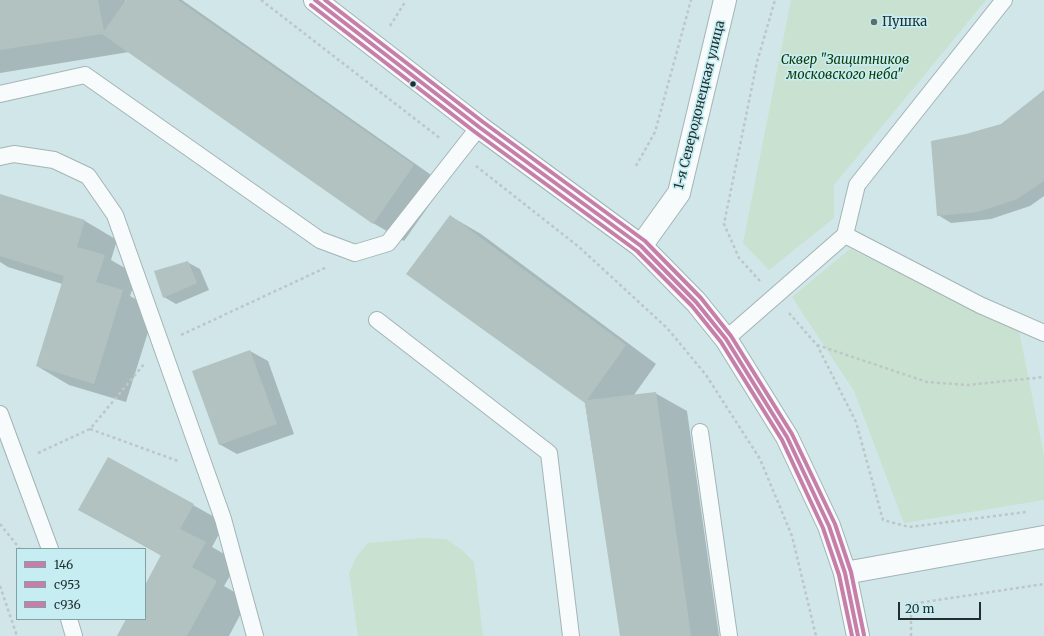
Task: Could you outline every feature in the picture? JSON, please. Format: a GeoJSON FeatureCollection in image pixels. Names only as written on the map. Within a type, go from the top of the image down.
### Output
{"type":"FeatureCollection","features":[{"type":"Feature","properties":{"kind":"street"},"geometry":{"type":"LineString","coordinates":[[315,0],[480,127],[641,246],[696,302],[726,339],[787,437],[829,526],[845,573],[858,636]]}},
{"type":"Feature","properties":{"kind":"street","name":"1-я Северодонецкая улица"},"geometry":{"type":"LineString","coordinates":[[641,246],[679,194],[725,0]]}},
{"type":"Feature","properties":{"kind":"street"},"geometry":{"type":"LineString","coordinates":[[845,573],[1044,537]]}},
{"type":"Feature","properties":{"kind":"lane"},"geometry":{"type":"LineString","coordinates":[[726,339],[845,235],[857,185],[1004,0]]}},
{"type":"Feature","properties":{"kind":"lane"},"geometry":{"type":"LineString","coordinates":[[0,94],[85,75],[320,240],[355,254],[388,243],[480,127]]}},
{"type":"Feature","properties":{"kind":"lane"},"geometry":{"type":"LineString","coordinates":[[0,157],[14,154],[54,160],[88,176],[115,214],[223,519],[255,636]]}},
{"type":"Feature","properties":{"kind":"lane"},"geometry":{"type":"LineString","coordinates":[[845,235],[980,305],[1044,333]]}},
{"type":"Feature","properties":{"kind":"lane"},"geometry":{"type":"LineString","coordinates":[[377,320],[550,453],[571,636]]}},
{"type":"Feature","properties":{"kind":"lane"},"geometry":{"type":"LineString","coordinates":[[0,414],[50,548]]}},
{"type":"Feature","properties":{"kind":"lane"},"geometry":{"type":"LineString","coordinates":[[700,432],[729,636]]}},
{"type":"Feature","properties":{"kind":"lane"},"geometry":{"type":"LineString","coordinates":[[69,620],[74,636]]}},
{"type":"Feature","properties":{"kind":"path"},"geometry":{"type":"LineString","coordinates":[[261,0],[580,247],[667,328],[706,375],[760,459],[792,536],[816,636]]}},
{"type":"Feature","properties":{"kind":"path"},"geometry":{"type":"LineString","coordinates":[[636,166],[655,132],[691,0]]}},
{"type":"Feature","properties":{"kind":"path"},"geometry":{"type":"LineString","coordinates":[[775,0],[757,62],[724,224],[739,258],[817,345],[856,422],[883,520],[909,527],[1028,512]]}},
{"type":"Feature","properties":{"kind":"path"},"geometry":{"type":"LineString","coordinates":[[817,345],[928,382],[968,385],[1044,377]]}},
{"type":"Feature","properties":{"kind":"path"},"geometry":{"type":"LineString","coordinates":[[90,429],[206,472]]}},
{"type":"Feature","properties":{"kind":"path"},"geometry":{"type":"LineString","coordinates":[[0,524],[19,548]]}},
{"type":"Feature","properties":{"kind":"path"},"geometry":{"type":"LineString","coordinates":[[911,636],[911,604],[1044,584]]}},
{"type":"Feature","properties":{"kind":"path"},"geometry":{"type":"LineString","coordinates":[[0,586],[17,636]]}},
{"type":"Feature","properties":{"kind":"green space","name":"Сквер \"Защитников московского неба\""},"geometry":{"type":"Polygon","coordinates":[[[791,0],[986,0],[834,185],[834,218],[769,270],[743,243],[791,0]]]}},
{"type":"Feature","properties":{"kind":"green space"},"geometry":{"type":"Polygon","coordinates":[[[850,249],[1019,331],[1044,456],[1044,500],[904,523],[854,391],[792,297],[850,249]]]}},
{"type":"Feature","properties":{"kind":"green space"},"geometry":{"type":"Polygon","coordinates":[[[424,538],[446,539],[462,550],[474,562],[483,636],[358,636],[349,573],[357,556],[368,543],[424,538]]]}},
{"type":"Feature","properties":{"kind":"building"},"geometry":{"type":"Polygon","coordinates":[[[0,0],[98,0],[104,31],[126,0],[178,0],[414,165],[373,224],[102,34],[0,50],[0,0]]]}},
{"type":"Feature","properties":{"kind":"building"},"geometry":{"type":"Polygon","coordinates":[[[1044,90],[1044,181],[1017,199],[978,212],[937,216],[931,141],[966,134],[1001,124],[1044,90]]]}},
{"type":"Feature","properties":{"kind":"building"},"geometry":{"type":"Polygon","coordinates":[[[0,194],[85,220],[77,247],[105,255],[96,282],[123,290],[94,384],[36,366],[64,276],[0,256],[0,194]]]}},
{"type":"Feature","properties":{"kind":"building"},"geometry":{"type":"Polygon","coordinates":[[[450,215],[626,345],[587,400],[656,392],[691,636],[620,636],[585,403],[406,274],[450,215]]]}},
{"type":"Feature","properties":{"kind":"building"},"geometry":{"type":"Polygon","coordinates":[[[188,261],[197,283],[163,298],[154,271],[188,261]]]}},
{"type":"Feature","properties":{"kind":"building"},"geometry":{"type":"Polygon","coordinates":[[[250,350],[277,424],[219,445],[192,371],[250,350]]]}},
{"type":"Feature","properties":{"kind":"building"},"geometry":{"type":"Polygon","coordinates":[[[108,457],[194,504],[180,529],[206,542],[192,567],[217,581],[187,636],[117,636],[125,620],[146,620],[146,583],[161,555],[78,510],[108,457]]]}},
{"type":"Feature","properties":{"kind":"transit line","name":"146"},"geometry":{"type":"LineString","coordinates":[[315,0],[479,127],[641,246],[696,302],[726,339],[787,437],[829,526],[845,573],[858,636]]}},
{"type":"Feature","properties":{"kind":"transit line","name":"с936"},"geometry":{"type":"LineString","coordinates":[[325,0],[483,122],[645,241],[701,298],[731,336],[792,434],[835,524],[851,572],[864,635]]}},
{"type":"Feature","properties":{"kind":"transit line","name":"с953"},"geometry":{"type":"LineString","coordinates":[[311,5],[475,132],[637,251],[692,306],[721,342],[782,440],[823,528],[839,575],[852,636]]}},
{"type":"Feature","properties":{"kind":"place","name":"Пушка"},"geometry":{"type":"Point","coordinates":[874,22]}}]}
